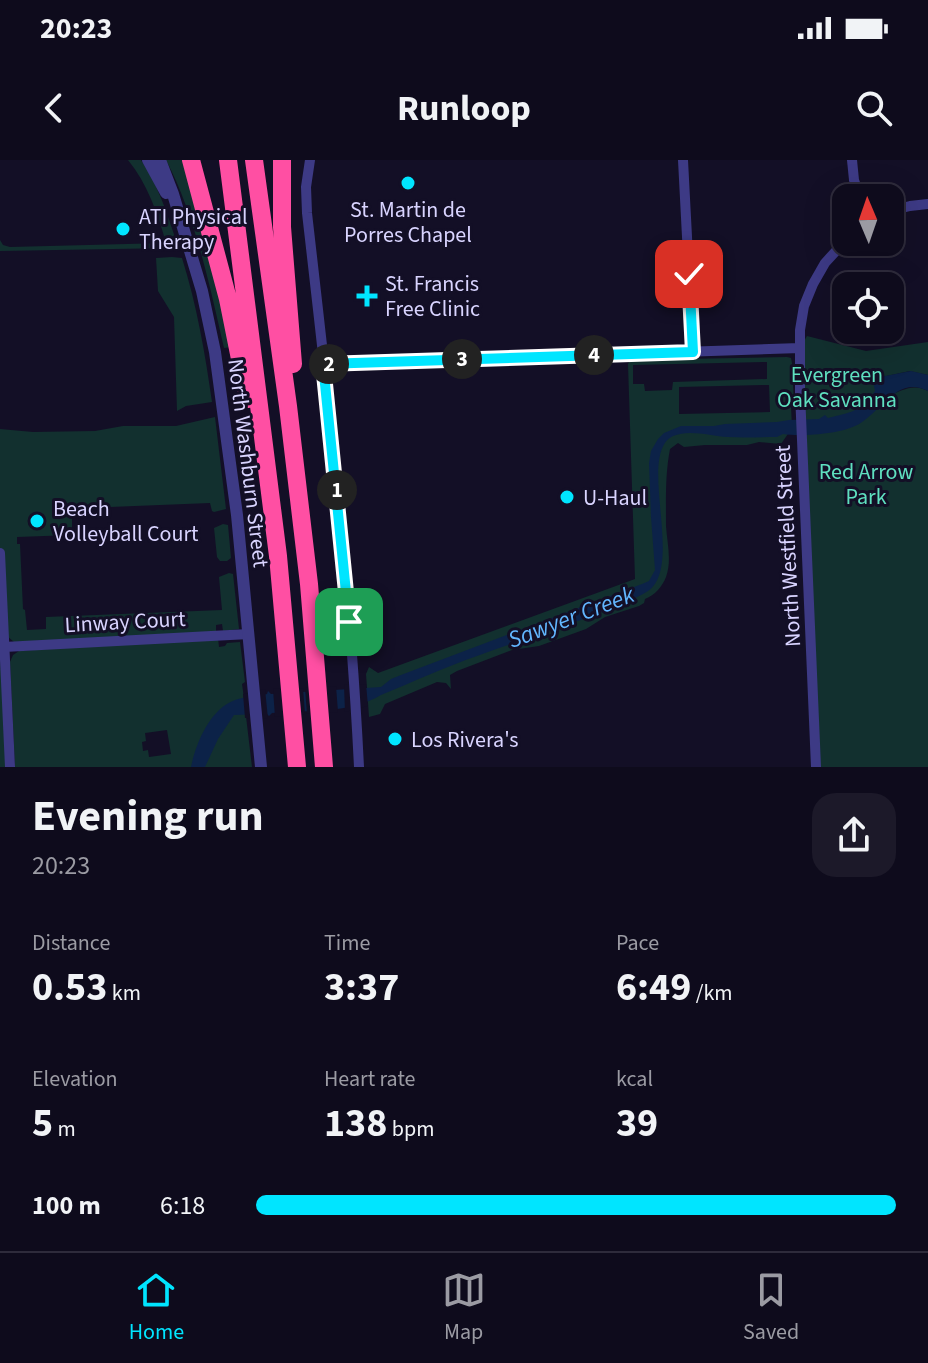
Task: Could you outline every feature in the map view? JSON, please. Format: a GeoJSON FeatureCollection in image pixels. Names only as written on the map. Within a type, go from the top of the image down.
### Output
{"type":"FeatureCollection","features":[{"type":"Feature","properties":{"kind":"highway"},"geometry":{"type":"LineString","coordinates":[[191,160],[241,358],[266,541],[278,556]]}},
{"type":"Feature","properties":{"kind":"highway"},"geometry":{"type":"LineString","coordinates":[[228,160],[278,556],[297,767]]}},
{"type":"Feature","properties":{"kind":"highway"},"geometry":{"type":"LineString","coordinates":[[254,160],[288,406],[324,767]]}},
{"type":"Feature","properties":{"kind":"highway"},"geometry":{"type":"LineString","coordinates":[[282,160],[282,227],[295,382],[288,406]]}},
{"type":"Feature","properties":{"kind":"street","name":"North Washburn Street"},"geometry":{"type":"LineString","coordinates":[[148,160],[179,217]]}},
{"type":"Feature","properties":{"kind":"street","name":"North Washburn Street"},"geometry":{"type":"LineString","coordinates":[[160,160],[202,291],[215,352],[237,515],[261,767]]}},
{"type":"Feature","properties":{"kind":"street"},"geometry":{"type":"LineString","coordinates":[[310,160],[306,187],[307,213],[343,549],[359,767]]}},
{"type":"Feature","properties":{"kind":"street"},"geometry":{"type":"LineString","coordinates":[[683,160],[693,352]]}},
{"type":"Feature","properties":{"kind":"street"},"geometry":{"type":"LineString","coordinates":[[852,160],[855,184]]}},
{"type":"Feature","properties":{"kind":"street"},"geometry":{"type":"LineString","coordinates":[[904,208],[928,204]]}},
{"type":"Feature","properties":{"kind":"street","name":"North Westfield Street"},"geometry":{"type":"LineString","coordinates":[[816,767],[800,348],[802,318],[813,284],[832,255]]}},
{"type":"Feature","properties":{"kind":"street"},"geometry":{"type":"LineString","coordinates":[[323,364],[800,348]]}},
{"type":"Feature","properties":{"kind":"street"},"geometry":{"type":"LineString","coordinates":[[0,553],[10,767]]}},
{"type":"Feature","properties":{"kind":"street","name":"Linway Court"},"geometry":{"type":"LineString","coordinates":[[4,647],[249,634]]}},
{"type":"Feature","properties":{"kind":"green space"},"geometry":{"type":"Polygon","coordinates":[[[128,160],[141,160],[147,170],[162,200],[177,244],[171,248],[0,251],[0,240],[10,247],[166,243],[151,199],[128,160]]]}},
{"type":"Feature","properties":{"kind":"green space"},"geometry":{"type":"Polygon","coordinates":[[[166,160],[182,160],[232,347],[224,348],[193,228],[166,160]]]}},
{"type":"Feature","properties":{"kind":"green space"},"geometry":{"type":"Polygon","coordinates":[[[156,258],[182,258],[187,276],[212,402],[186,406],[177,411],[174,317],[158,291],[156,258]]]}},
{"type":"Feature","properties":{"kind":"green space","name":"Red Arrow Park"},"geometry":{"type":"Polygon","coordinates":[[[807,336],[866,351],[928,342],[928,375],[910,371],[877,378],[888,396],[913,387],[928,391],[928,767],[816,767],[800,348],[807,336]]]}},
{"type":"Feature","properties":{"kind":"green space"},"geometry":{"type":"Polygon","coordinates":[[[791,358],[792,428],[781,444],[759,442],[684,447],[678,443],[670,449],[666,497],[668,571],[660,587],[644,603],[605,617],[586,629],[539,646],[512,650],[457,671],[450,675],[451,689],[446,683],[437,682],[385,704],[380,714],[369,717],[366,674],[369,667],[378,673],[635,579],[630,360],[791,358]],[[767,362],[633,365],[633,384],[644,384],[645,391],[672,390],[673,382],[767,379],[767,362]],[[769,385],[679,387],[679,414],[770,412],[769,385]]]}},
{"type":"Feature","properties":{"kind":"green space"},"geometry":{"type":"Polygon","coordinates":[[[215,417],[226,509],[214,512],[210,503],[72,506],[72,535],[17,537],[17,544],[20,544],[23,609],[27,630],[46,629],[46,617],[222,610],[219,577],[229,573],[233,574],[239,629],[223,631],[222,624],[216,625],[216,632],[14,642],[7,636],[0,549],[0,429],[95,431],[123,426],[176,426],[215,417]]]}},
{"type":"Feature","properties":{"kind":"green space"},"geometry":{"type":"Polygon","coordinates":[[[228,525],[231,558],[227,561],[220,561],[217,557],[214,528],[228,525]]]}},
{"type":"Feature","properties":{"kind":"green space"},"geometry":{"type":"Polygon","coordinates":[[[218,638],[219,647],[240,642],[252,767],[15,767],[10,662],[19,651],[218,638]],[[167,730],[145,733],[143,751],[148,750],[149,757],[171,754],[167,730]]]}},
{"type":"Feature","properties":{"kind":"green space"},"geometry":{"type":"Polygon","coordinates":[[[0,653],[7,767],[0,767],[0,653]]]}},
{"type":"Feature","properties":{"kind":"water","name":"Sawyer Creek"},"geometry":{"type":"Polygon","coordinates":[[[911,371],[928,375],[928,391],[917,387],[897,392],[864,421],[848,429],[777,437],[693,433],[673,436],[663,447],[659,464],[662,559],[658,578],[643,594],[356,705],[272,713],[269,716],[234,715],[205,767],[191,767],[196,748],[211,719],[226,704],[235,700],[267,694],[268,691],[271,694],[381,687],[401,675],[649,581],[655,570],[649,463],[651,451],[664,433],[681,426],[819,419],[825,415],[828,418],[859,408],[875,391],[875,378],[911,371]]]}},
{"type":"Feature","properties":{"kind":"pier"},"geometry":{"type":"Polygon","coordinates":[[[366,684],[368,706],[345,712],[344,685],[366,684]]]}},
{"type":"Feature","properties":{"kind":"pier"},"geometry":{"type":"Polygon","coordinates":[[[336,686],[338,712],[307,714],[305,688],[336,686]]]}},
{"type":"Feature","properties":{"kind":"pier"},"geometry":{"type":"Polygon","coordinates":[[[303,688],[305,714],[275,717],[273,689],[303,688]]]}},
{"type":"Feature","properties":{"kind":"pier"},"geometry":{"type":"Polygon","coordinates":[[[265,689],[268,719],[245,718],[243,694],[265,689]]]}},
{"type":"Feature","properties":{"kind":"place","name":"St. Martin de Porres Chapel"},"geometry":{"type":"Point","coordinates":[408,183]}},
{"type":"Feature","properties":{"kind":"place","name":"ATI Physical Therapy"},"geometry":{"type":"Point","coordinates":[123,229]}},
{"type":"Feature","properties":{"kind":"place","name":"St. Francis Free Clinic"},"geometry":{"type":"Point","coordinates":[367,296]}},
{"type":"Feature","properties":{"kind":"place","name":"U-Haul"},"geometry":{"type":"Point","coordinates":[567,497]}},
{"type":"Feature","properties":{"kind":"place","name":"Beach Volleyball Court"},"geometry":{"type":"Point","coordinates":[37,521]}},
{"type":"Feature","properties":{"kind":"place","name":"Los Rivera's"},"geometry":{"type":"Point","coordinates":[395,739]}},
{"type":"Feature","properties":{"kind":"route"},"geometry":{"type":"LineString","coordinates":[[349,622],[323,364],[693,352],[689,274]]}},
{"type":"Feature","properties":{"kind":"park label","name":"Evergreen Oak Savanna"},"geometry":{"type":"Point","coordinates":[837,386]}}]}
